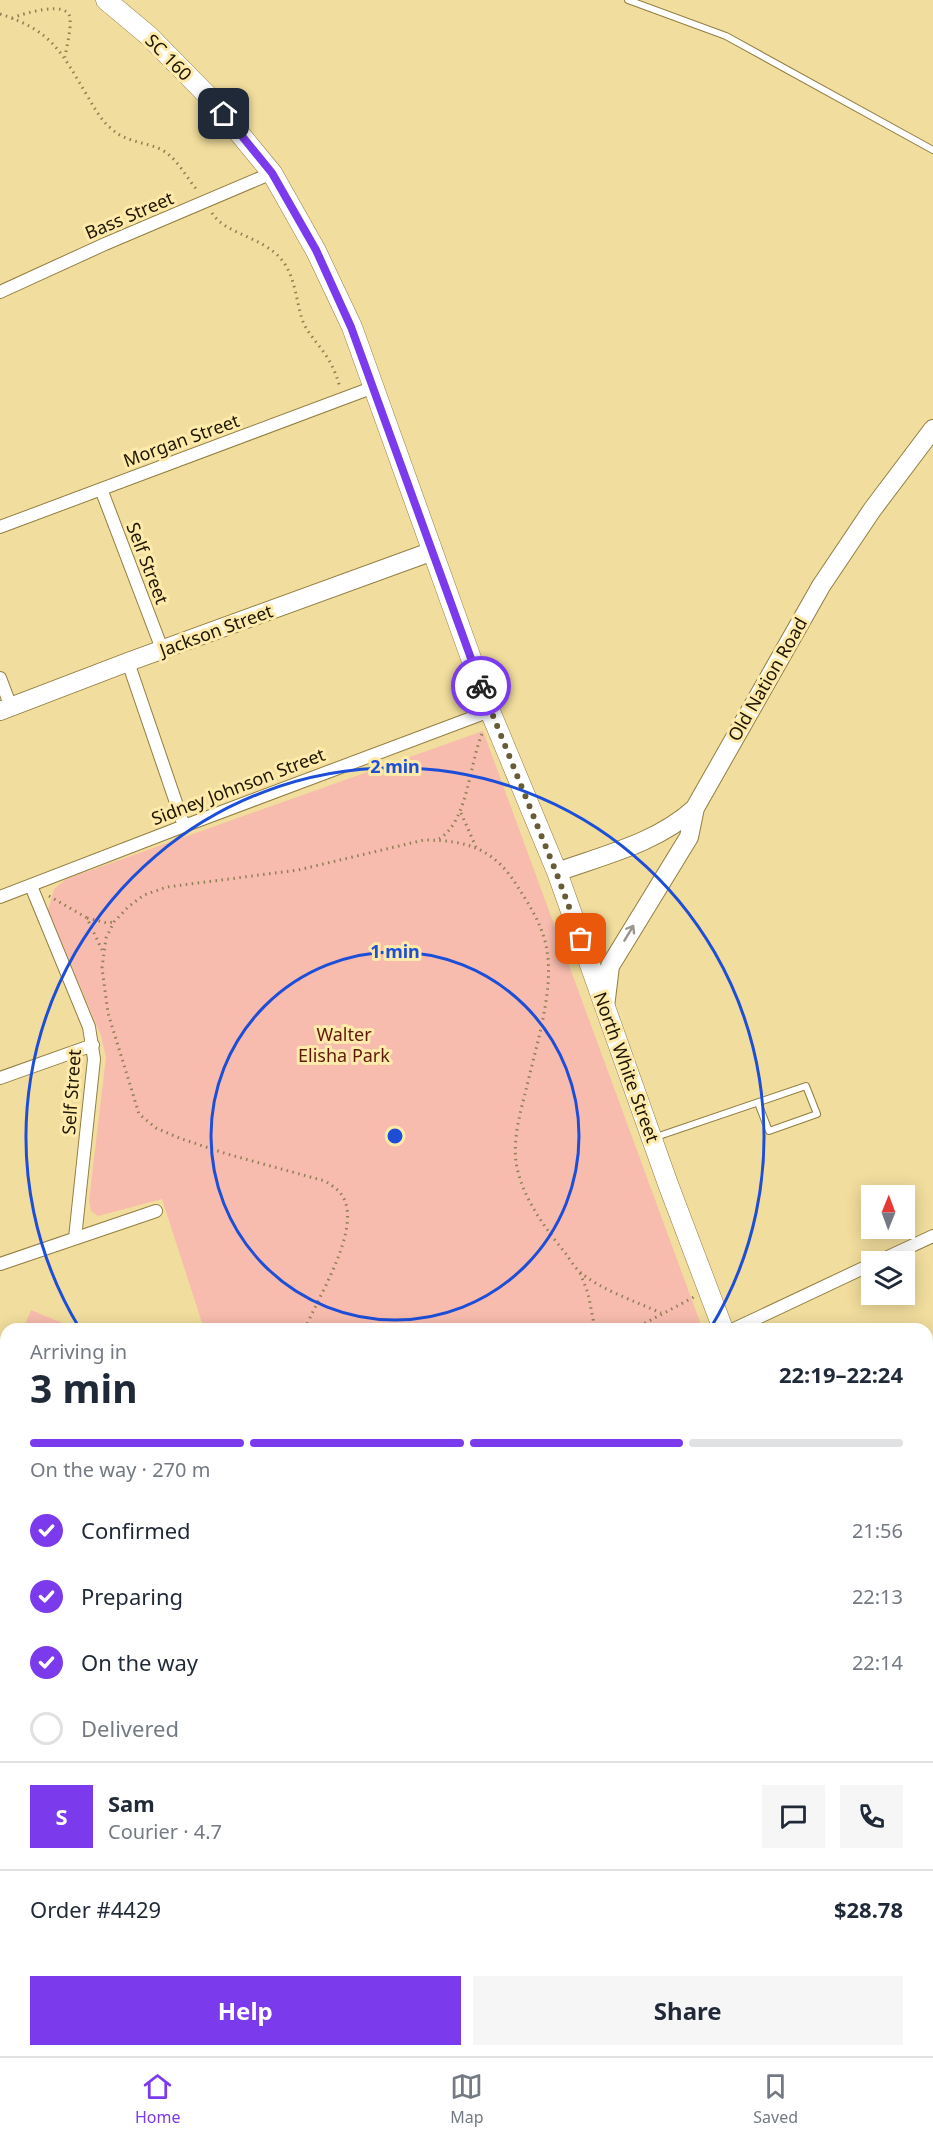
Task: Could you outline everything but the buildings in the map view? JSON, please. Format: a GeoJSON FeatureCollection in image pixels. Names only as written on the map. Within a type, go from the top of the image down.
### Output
{"type":"FeatureCollection","features":[{"type":"Feature","properties":{"kind":"main road","name":"SC 160"},"geometry":{"type":"LineString","coordinates":[[106,0],[149,36],[211,99],[272,173]]}},
{"type":"Feature","properties":{"kind":"main road","name":"North White Street"},"geometry":{"type":"LineString","coordinates":[[272,173],[316,250],[351,327],[490,711],[556,872],[721,1323]]}},
{"type":"Feature","properties":{"kind":"main road","name":"Old Nation Road"},"geometry":{"type":"LineString","coordinates":[[556,872],[657,834],[679,822],[695,808],[821,586],[872,510],[933,429]]}},
{"type":"Feature","properties":{"kind":"main road","name":"Jackson Street"},"geometry":{"type":"LineString","coordinates":[[6,709],[433,551]]}},
{"type":"Feature","properties":{"kind":"main road"},"geometry":{"type":"LineString","coordinates":[[605,1007],[610,966],[689,837],[695,808]]}},
{"type":"Feature","properties":{"kind":"street","name":"Bass Street"},"geometry":{"type":"LineString","coordinates":[[0,292],[105,244],[272,173]]}},
{"type":"Feature","properties":{"kind":"street","name":"Morgan Street"},"geometry":{"type":"LineString","coordinates":[[0,527],[374,387]]}},
{"type":"Feature","properties":{"kind":"street","name":"Self Street"},"geometry":{"type":"LineString","coordinates":[[101,489],[162,650]]}},
{"type":"Feature","properties":{"kind":"street"},"geometry":{"type":"LineString","coordinates":[[128,662],[184,826]]}},
{"type":"Feature","properties":{"kind":"street"},"geometry":{"type":"LineString","coordinates":[[0,678],[6,709]]}},
{"type":"Feature","properties":{"kind":"street","name":"Sidney Johnson Street"},"geometry":{"type":"LineString","coordinates":[[0,897],[490,711]]}},
{"type":"Feature","properties":{"kind":"street","name":"Self Street"},"geometry":{"type":"LineString","coordinates":[[31,886],[89,1027],[93,1045],[94,1059],[75,1238]]}},
{"type":"Feature","properties":{"kind":"street"},"geometry":{"type":"LineString","coordinates":[[0,1078],[93,1045]]}},
{"type":"Feature","properties":{"kind":"street"},"geometry":{"type":"LineString","coordinates":[[0,1264],[156,1211]]}},
{"type":"Feature","properties":{"kind":"street"},"geometry":{"type":"LineString","coordinates":[[901,1251],[933,1236]]}},
{"type":"Feature","properties":{"kind":"street"},"geometry":{"type":"LineString","coordinates":[[747,1323],[861,1269]]}},
{"type":"Feature","properties":{"kind":"lane"},"geometry":{"type":"LineString","coordinates":[[628,0],[708,28],[736,41],[933,150]]}},
{"type":"Feature","properties":{"kind":"lane"},"geometry":{"type":"LineString","coordinates":[[652,1138],[806,1086],[817,1114],[769,1131],[758,1103]]}},
{"type":"Feature","properties":{"kind":"path"},"geometry":{"type":"LineString","coordinates":[[12,18],[52,5],[62,6],[68,10],[70,18],[65,58]]}},
{"type":"Feature","properties":{"kind":"path"},"geometry":{"type":"LineString","coordinates":[[0,14],[36,29],[52,42],[65,58],[99,116],[113,131],[137,143],[161,149],[174,161],[216,219],[261,242],[281,259],[293,283],[303,321],[313,339],[326,355],[341,391]]}},
{"type":"Feature","properties":{"kind":"path"},"geometry":{"type":"LineString","coordinates":[[438,840],[448,834],[461,813],[475,752],[483,730]]}},
{"type":"Feature","properties":{"kind":"path"},"geometry":{"type":"LineString","coordinates":[[461,813],[476,847]]}},
{"type":"Feature","properties":{"kind":"path"},"geometry":{"type":"LineString","coordinates":[[308,1323],[343,1244],[347,1226],[345,1200],[337,1189],[325,1182],[178,1138],[146,1121],[139,1114],[108,1012],[102,968],[106,938],[114,922],[128,907],[144,895],[167,887],[298,870],[405,843],[438,840],[476,847],[495,858],[509,871],[542,932],[547,950],[549,974],[516,1140],[516,1162],[520,1178],[544,1226],[580,1272],[588,1293],[594,1323]]}},
{"type":"Feature","properties":{"kind":"path"},"geometry":{"type":"LineString","coordinates":[[31,886],[87,918],[107,923],[114,922]]}},
{"type":"Feature","properties":{"kind":"path"},"geometry":{"type":"LineString","coordinates":[[87,918],[103,952]]}},
{"type":"Feature","properties":{"kind":"path"},"geometry":{"type":"LineString","coordinates":[[580,1272],[617,1293],[661,1313]]}},
{"type":"Feature","properties":{"kind":"path"},"geometry":{"type":"LineString","coordinates":[[644,1323],[694,1297]]}},
{"type":"Feature","properties":{"kind":"green space","name":"Walter Elisha Park"},"geometry":{"type":"Polygon","coordinates":[[[483,731],[699,1323],[202,1323],[162,1199],[98,1216],[91,1211],[89,1201],[106,1057],[101,1036],[48,910],[54,889],[66,879],[483,731]]]}},
{"type":"Feature","properties":{"kind":"green space"},"geometry":{"type":"Polygon","coordinates":[[[31,1310],[62,1323],[26,1323],[31,1310]]]}},
{"type":"Feature","properties":{"kind":"way so far"},"geometry":{"type":"LineString","coordinates":[[481,686],[581,939]]}},
{"type":"Feature","properties":{"kind":"route"},"geometry":{"type":"LineString","coordinates":[[224,114],[272,173],[316,250],[351,327],[481,686]]}}]}
